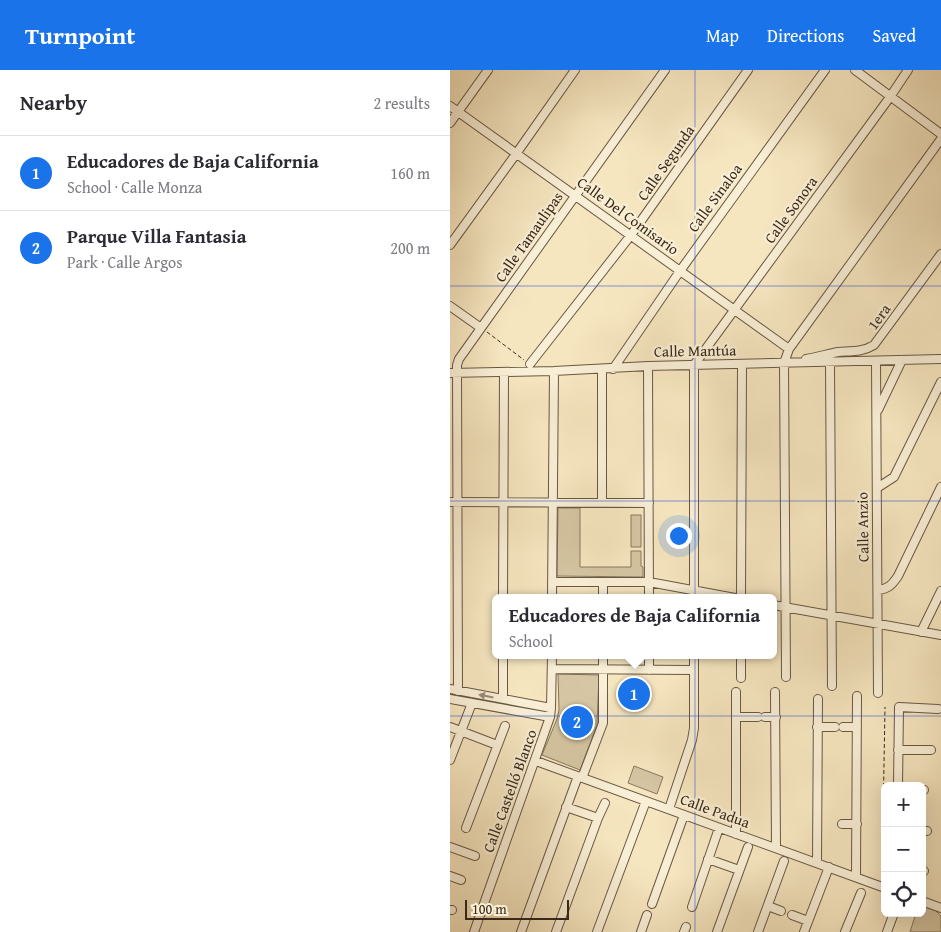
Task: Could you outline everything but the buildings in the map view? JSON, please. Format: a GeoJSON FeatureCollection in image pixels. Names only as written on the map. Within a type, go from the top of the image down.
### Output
{"type":"FeatureCollection","features":[{"type":"Feature","properties":{"kind":"street"},"geometry":{"type":"LineString","coordinates":[[450,123],[488,70]]}},
{"type":"Feature","properties":{"kind":"street"},"geometry":{"type":"LineString","coordinates":[[450,245],[575,70]]}},
{"type":"Feature","properties":{"kind":"street","name":"Calle Tamaulipas"},"geometry":{"type":"LineString","coordinates":[[454,373],[459,360],[481,328],[665,70]]}},
{"type":"Feature","properties":{"kind":"street","name":"Calle Segunda"},"geometry":{"type":"LineString","coordinates":[[530,364],[631,236],[748,70]]}},
{"type":"Feature","properties":{"kind":"street","name":"Calle Sinaloa"},"geometry":{"type":"LineString","coordinates":[[613,368],[680,271],[825,70]]}},
{"type":"Feature","properties":{"kind":"street"},"geometry":{"type":"LineString","coordinates":[[855,70],[941,134]]}},
{"type":"Feature","properties":{"kind":"street","name":"Calle Sonora"},"geometry":{"type":"LineString","coordinates":[[694,365],[908,70]]}},
{"type":"Feature","properties":{"kind":"street","name":"Calle Del Comisario"},"geometry":{"type":"LineString","coordinates":[[450,106],[790,349]]}},
{"type":"Feature","properties":{"kind":"street"},"geometry":{"type":"LineString","coordinates":[[786,677],[784,363],[790,349],[941,140]]}},
{"type":"Feature","properties":{"kind":"street","name":"1era"},"geometry":{"type":"LineString","coordinates":[[784,363],[839,352],[862,350],[874,345],[941,254]]}},
{"type":"Feature","properties":{"kind":"street"},"geometry":{"type":"LineString","coordinates":[[450,306],[481,328]]}},
{"type":"Feature","properties":{"kind":"street","name":"Calle Mantúa"},"geometry":{"type":"LineString","coordinates":[[454,373],[941,359]]}},
{"type":"Feature","properties":{"kind":"street"},"geometry":{"type":"LineString","coordinates":[[877,413],[902,360]]}},
{"type":"Feature","properties":{"kind":"street","name":"Calle Anzio"},"geometry":{"type":"LineString","coordinates":[[876,361],[878,693]]}},
{"type":"Feature","properties":{"kind":"street"},"geometry":{"type":"LineString","coordinates":[[830,362],[832,686]]}},
{"type":"Feature","properties":{"kind":"street"},"geometry":{"type":"LineString","coordinates":[[741,594],[742,364]]}},
{"type":"Feature","properties":{"kind":"street"},"geometry":{"type":"LineString","coordinates":[[552,582],[649,582],[694,594],[694,365]]}},
{"type":"Feature","properties":{"kind":"street"},"geometry":{"type":"LineString","coordinates":[[648,366],[649,594]]}},
{"type":"Feature","properties":{"kind":"street"},"geometry":{"type":"LineString","coordinates":[[602,369],[602,502]]}},
{"type":"Feature","properties":{"kind":"street"},"geometry":{"type":"LineString","coordinates":[[552,594],[554,371]]}},
{"type":"Feature","properties":{"kind":"street"},"geometry":{"type":"LineString","coordinates":[[503,594],[504,372]]}},
{"type":"Feature","properties":{"kind":"street"},"geometry":{"type":"LineString","coordinates":[[454,373],[454,690],[552,708]]}},
{"type":"Feature","properties":{"kind":"street"},"geometry":{"type":"LineString","coordinates":[[877,488],[894,477],[941,382]]}},
{"type":"Feature","properties":{"kind":"street"},"geometry":{"type":"LineString","coordinates":[[878,590],[889,588],[898,576],[941,487]]}},
{"type":"Feature","properties":{"kind":"street"},"geometry":{"type":"LineString","coordinates":[[454,502],[649,502]]}},
{"type":"Feature","properties":{"kind":"street"},"geometry":{"type":"LineString","coordinates":[[603,582],[603,594]]}},
{"type":"Feature","properties":{"kind":"street"},"geometry":{"type":"LineString","coordinates":[[921,632],[941,591]]}},
{"type":"Feature","properties":{"kind":"street"},"geometry":{"type":"LineString","coordinates":[[777,606],[941,636]]}},
{"type":"Feature","properties":{"kind":"street"},"geometry":{"type":"LineString","coordinates":[[503,659],[503,699]]}},
{"type":"Feature","properties":{"kind":"street","name":"Calle Castelló Blanco"},"geometry":{"type":"LineString","coordinates":[[474,932],[550,717],[552,708],[552,659]]}},
{"type":"Feature","properties":{"kind":"street"},"geometry":{"type":"LineString","coordinates":[[521,932],[566,807],[603,723],[603,659]]}},
{"type":"Feature","properties":{"kind":"street"},"geometry":{"type":"LineString","coordinates":[[649,659],[649,670]]}},
{"type":"Feature","properties":{"kind":"street"},"geometry":{"type":"LineString","coordinates":[[668,809],[692,740],[694,728],[694,659]]}},
{"type":"Feature","properties":{"kind":"street"},"geometry":{"type":"LineString","coordinates":[[741,659],[741,678]]}},
{"type":"Feature","properties":{"kind":"street"},"geometry":{"type":"LineString","coordinates":[[552,670],[694,670]]}},
{"type":"Feature","properties":{"kind":"street"},"geometry":{"type":"LineString","coordinates":[[736,692],[736,834]]}},
{"type":"Feature","properties":{"kind":"street"},"geometry":{"type":"LineString","coordinates":[[775,692],[776,848]]}},
{"type":"Feature","properties":{"kind":"street"},"geometry":{"type":"LineString","coordinates":[[856,877],[857,696]]}},
{"type":"Feature","properties":{"kind":"street"},"geometry":{"type":"LineString","coordinates":[[450,699],[550,717]]}},
{"type":"Feature","properties":{"kind":"street"},"geometry":{"type":"LineString","coordinates":[[817,863],[818,699]]}},
{"type":"Feature","properties":{"kind":"street"},"geometry":{"type":"LineString","coordinates":[[450,760],[472,703]]}},
{"type":"Feature","properties":{"kind":"street"},"geometry":{"type":"LineString","coordinates":[[898,782],[899,707],[938,709]]}},
{"type":"Feature","properties":{"kind":"street"},"geometry":{"type":"LineString","coordinates":[[736,717],[776,718]]}},
{"type":"Feature","properties":{"kind":"street"},"geometry":{"type":"LineString","coordinates":[[450,726],[498,745]]}},
{"type":"Feature","properties":{"kind":"street"},"geometry":{"type":"LineString","coordinates":[[466,828],[505,726]]}},
{"type":"Feature","properties":{"kind":"street"},"geometry":{"type":"LineString","coordinates":[[818,727],[857,727]]}},
{"type":"Feature","properties":{"kind":"street"},"geometry":{"type":"LineString","coordinates":[[898,750],[931,750]]}},
{"type":"Feature","properties":{"kind":"street","name":"Calle Padua"},"geometry":{"type":"LineString","coordinates":[[536,761],[881,886]]}},
{"type":"Feature","properties":{"kind":"street"},"geometry":{"type":"LineString","coordinates":[[597,932],[646,801]]}},
{"type":"Feature","properties":{"kind":"street"},"geometry":{"type":"LineString","coordinates":[[556,932],[605,803]]}},
{"type":"Feature","properties":{"kind":"street"},"geometry":{"type":"LineString","coordinates":[[566,807],[598,818]]}},
{"type":"Feature","properties":{"kind":"street"},"geometry":{"type":"LineString","coordinates":[[652,904],[684,815]]}},
{"type":"Feature","properties":{"kind":"street"},"geometry":{"type":"LineString","coordinates":[[842,824],[857,824]]}},
{"type":"Feature","properties":{"kind":"street"},"geometry":{"type":"LineString","coordinates":[[692,907],[719,828]]}},
{"type":"Feature","properties":{"kind":"street"},"geometry":{"type":"LineString","coordinates":[[450,847],[476,856]]}},
{"type":"Feature","properties":{"kind":"street"},"geometry":{"type":"LineString","coordinates":[[717,932],[748,847]]}},
{"type":"Feature","properties":{"kind":"street"},"geometry":{"type":"LineString","coordinates":[[708,859],[739,870]]}},
{"type":"Feature","properties":{"kind":"street"},"geometry":{"type":"LineString","coordinates":[[758,932],[784,861]]}},
{"type":"Feature","properties":{"kind":"street"},"geometry":{"type":"LineString","coordinates":[[804,932],[829,867]]}},
{"type":"Feature","properties":{"kind":"street"},"geometry":{"type":"LineString","coordinates":[[450,876],[461,880]]}},
{"type":"Feature","properties":{"kind":"street"},"geometry":{"type":"LineString","coordinates":[[845,932],[860,893]]}},
{"type":"Feature","properties":{"kind":"street"},"geometry":{"type":"LineString","coordinates":[[926,902],[941,907]]}},
{"type":"Feature","properties":{"kind":"street"},"geometry":{"type":"LineString","coordinates":[[768,906],[781,911]]}},
{"type":"Feature","properties":{"kind":"street"},"geometry":{"type":"LineString","coordinates":[[641,932],[647,915]]}},
{"type":"Feature","properties":{"kind":"street"},"geometry":{"type":"LineString","coordinates":[[792,915],[808,921]]}},
{"type":"Feature","properties":{"kind":"street"},"geometry":{"type":"LineString","coordinates":[[887,932],[893,917]]}},
{"type":"Feature","properties":{"kind":"path"},"geometry":{"type":"LineString","coordinates":[[481,328],[530,364]]}},
{"type":"Feature","properties":{"kind":"path"},"geometry":{"type":"LineString","coordinates":[[883,872],[884,707]]}},
{"type":"Feature","properties":{"kind":"shaded area"},"geometry":{"type":"Polygon","coordinates":[[[558,508],[580,508],[580,567],[631,567],[631,551],[641,551],[643,577],[557,576],[558,508]]]}},
{"type":"Feature","properties":{"kind":"shaded area"},"geometry":{"type":"Polygon","coordinates":[[[631,515],[641,515],[641,547],[631,547],[631,515]]]}},
{"type":"Feature","properties":{"kind":"shaded area"},"geometry":{"type":"Polygon","coordinates":[[[558,674],[599,675],[597,725],[580,770],[542,755],[559,710],[558,674]]]}},
{"type":"Feature","properties":{"kind":"shaded area"},"geometry":{"type":"Polygon","coordinates":[[[634,766],[663,777],[657,794],[628,783],[634,766]]]}},
{"type":"Feature","properties":{"kind":"shaded area"},"geometry":{"type":"Polygon","coordinates":[[[926,907],[935,910],[941,916],[941,932],[910,932],[915,917],[926,917],[926,907]]]}},
{"type":"Feature","properties":{"kind":"place","name":"Educadores de Baja California"},"geometry":{"type":"Point","coordinates":[634,694]}},
{"type":"Feature","properties":{"kind":"place","name":"Parque Villa Fantasia"},"geometry":{"type":"Point","coordinates":[577,722]}}]}
